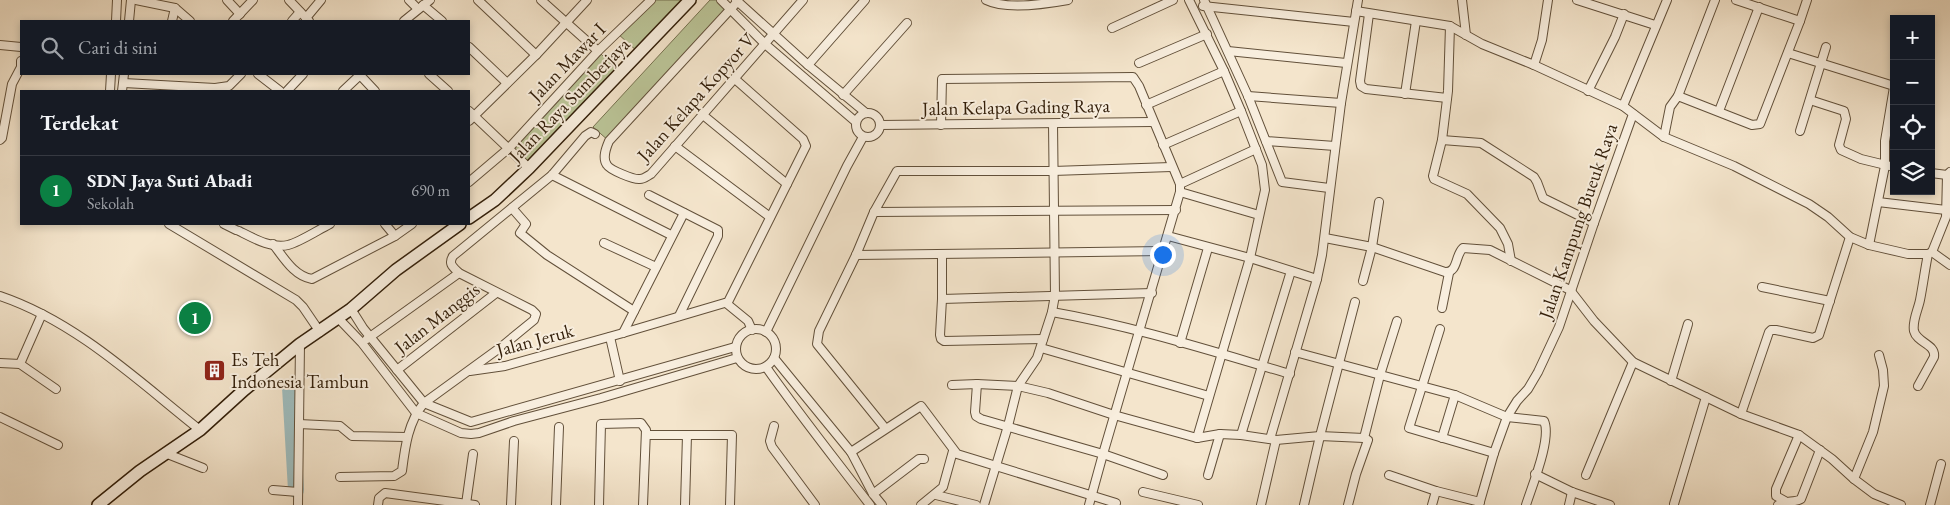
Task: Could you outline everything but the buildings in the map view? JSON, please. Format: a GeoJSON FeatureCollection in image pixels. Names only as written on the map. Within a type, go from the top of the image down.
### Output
{"type":"FeatureCollection","features":[{"type":"Feature","properties":{"kind":"street"},"geometry":{"type":"LineString","coordinates":[[116,20],[117,0]]}},
{"type":"Feature","properties":{"kind":"street"},"geometry":{"type":"LineString","coordinates":[[129,20],[131,0]]}},
{"type":"Feature","properties":{"kind":"street"},"geometry":{"type":"LineString","coordinates":[[136,0],[176,8],[189,20]]}},
{"type":"Feature","properties":{"kind":"street"},"geometry":{"type":"LineString","coordinates":[[227,0],[240,14]]}},
{"type":"Feature","properties":{"kind":"street"},"geometry":{"type":"LineString","coordinates":[[234,20],[253,0]]}},
{"type":"Feature","properties":{"kind":"street"},"geometry":{"type":"LineString","coordinates":[[288,0],[308,20],[321,0]]}},
{"type":"Feature","properties":{"kind":"street"},"geometry":{"type":"LineString","coordinates":[[409,0],[424,4],[441,20]]}},
{"type":"Feature","properties":{"kind":"street"},"geometry":{"type":"LineString","coordinates":[[478,0],[536,55]]}},
{"type":"Feature","properties":{"kind":"street"},"geometry":{"type":"LineString","coordinates":[[541,0],[598,52]]}},
{"type":"Feature","properties":{"kind":"street"},"geometry":{"type":"LineString","coordinates":[[529,168],[509,148],[471,116],[536,55],[586,0]]}},
{"type":"Feature","properties":{"kind":"street","name":"Jalan Mawar I"},"geometry":{"type":"LineString","coordinates":[[470,181],[509,148],[598,52],[651,0]]}},
{"type":"Feature","properties":{"kind":"street","name":"Jalan Raya Sumberjaya"},"geometry":{"type":"LineString","coordinates":[[470,217],[495,200],[529,168],[690,0]]}},
{"type":"Feature","properties":{"kind":"street"},"geometry":{"type":"LineString","coordinates":[[721,0],[765,44],[856,122]]}},
{"type":"Feature","properties":{"kind":"street","name":"Jalan Kelapa Kopyor V"},"geometry":{"type":"LineString","coordinates":[[730,9],[609,141],[605,162],[610,168],[635,179],[641,179],[651,174],[802,0]]}},
{"type":"Feature","properties":{"kind":"street"},"geometry":{"type":"LineString","coordinates":[[808,65],[865,0]]}},
{"type":"Feature","properties":{"kind":"street"},"geometry":{"type":"LineString","coordinates":[[986,0],[995,4],[1027,5],[1068,0]]}},
{"type":"Feature","properties":{"kind":"street"},"geometry":{"type":"LineString","coordinates":[[1112,28],[1173,0]]}},
{"type":"Feature","properties":{"kind":"street"},"geometry":{"type":"LineString","coordinates":[[1189,0],[1207,34],[1242,111],[1262,165],[1265,190],[1250,258],[1197,438]]}},
{"type":"Feature","properties":{"kind":"street"},"geometry":{"type":"LineString","coordinates":[[1261,505],[1273,440],[1295,352],[1317,279],[1325,238],[1340,103],[1358,0]]}},
{"type":"Feature","properties":{"kind":"street"},"geometry":{"type":"LineString","coordinates":[[1462,0],[1466,35]]}},
{"type":"Feature","properties":{"kind":"street"},"geometry":{"type":"LineString","coordinates":[[1534,65],[1542,40],[1548,0]]}},
{"type":"Feature","properties":{"kind":"street"},"geometry":{"type":"LineString","coordinates":[[1577,0],[1656,25]]}},
{"type":"Feature","properties":{"kind":"street"},"geometry":{"type":"LineString","coordinates":[[1623,106],[1667,0]]}},
{"type":"Feature","properties":{"kind":"street"},"geometry":{"type":"LineString","coordinates":[[1664,137],[1670,107],[1678,96],[1715,0]]}},
{"type":"Feature","properties":{"kind":"street"},"geometry":{"type":"LineString","coordinates":[[1736,0],[1800,20]]}},
{"type":"Feature","properties":{"kind":"street"},"geometry":{"type":"LineString","coordinates":[[1678,96],[1719,110],[1752,125],[1760,124],[1807,0]]}},
{"type":"Feature","properties":{"kind":"street"},"geometry":{"type":"LineString","coordinates":[[730,9],[737,1],[776,30],[808,65],[843,95],[866,113],[878,118],[880,129],[875,135],[867,138],[857,131],[856,122],[860,116],[866,113]]}},
{"type":"Feature","properties":{"kind":"street"},"geometry":{"type":"LineString","coordinates":[[1194,9],[1204,2],[1354,22]]}},
{"type":"Feature","properties":{"kind":"street"},"geometry":{"type":"LineString","coordinates":[[1204,2],[1248,96],[1282,182],[1330,188]]}},
{"type":"Feature","properties":{"kind":"street"},"geometry":{"type":"LineString","coordinates":[[405,20],[424,4]]}},
{"type":"Feature","properties":{"kind":"street"},"geometry":{"type":"LineString","coordinates":[[1719,110],[1759,7]]}},
{"type":"Feature","properties":{"kind":"street"},"geometry":{"type":"LineString","coordinates":[[172,20],[176,8]]}},
{"type":"Feature","properties":{"kind":"street"},"geometry":{"type":"LineString","coordinates":[[1356,11],[1450,26],[1482,44],[1534,65],[1623,106],[1633,114]]}},
{"type":"Feature","properties":{"kind":"street"},"geometry":{"type":"LineString","coordinates":[[293,20],[300,12]]}},
{"type":"Feature","properties":{"kind":"street"},"geometry":{"type":"LineString","coordinates":[[1369,14],[1360,81],[1361,86],[1366,89],[1447,98]]}},
{"type":"Feature","properties":{"kind":"street"},"geometry":{"type":"LineString","coordinates":[[1588,91],[1615,37],[1624,14]]}},
{"type":"Feature","properties":{"kind":"street"},"geometry":{"type":"LineString","coordinates":[[1405,94],[1416,21]]}},
{"type":"Feature","properties":{"kind":"street"},"geometry":{"type":"LineString","coordinates":[[843,95],[907,23]]}},
{"type":"Feature","properties":{"kind":"street"},"geometry":{"type":"LineString","coordinates":[[1450,26],[1447,98],[1442,140],[1433,177],[1467,194],[1500,228],[1508,244],[1511,261]]}},
{"type":"Feature","properties":{"kind":"street"},"geometry":{"type":"LineString","coordinates":[[1139,63],[1207,34]]}},
{"type":"Feature","properties":{"kind":"street"},"geometry":{"type":"LineString","coordinates":[[0,45],[20,47]]}},
{"type":"Feature","properties":{"kind":"street"},"geometry":{"type":"LineString","coordinates":[[1800,131],[1826,47]]}},
{"type":"Feature","properties":{"kind":"street"},"geometry":{"type":"LineString","coordinates":[[470,48],[507,84]]}},
{"type":"Feature","properties":{"kind":"street"},"geometry":{"type":"LineString","coordinates":[[1228,50],[1346,64]]}},
{"type":"Feature","properties":{"kind":"street"},"geometry":{"type":"LineString","coordinates":[[1788,53],[1890,85]]}},
{"type":"Feature","properties":{"kind":"street"},"geometry":{"type":"LineString","coordinates":[[0,140],[2,138],[12,84],[20,69]]}},
{"type":"Feature","properties":{"kind":"street"},"geometry":{"type":"LineString","coordinates":[[1146,105],[1224,71]]}},
{"type":"Feature","properties":{"kind":"street"},"geometry":{"type":"LineString","coordinates":[[110,90],[111,75]]}},
{"type":"Feature","properties":{"kind":"street"},"geometry":{"type":"LineString","coordinates":[[122,90],[124,75]]}},
{"type":"Feature","properties":{"kind":"street"},"geometry":{"type":"LineString","coordinates":[[124,83],[215,88],[228,86],[241,75]]}},
{"type":"Feature","properties":{"kind":"street"},"geometry":{"type":"LineString","coordinates":[[259,75],[279,90]]}},
{"type":"Feature","properties":{"kind":"street"},"geometry":{"type":"LineString","coordinates":[[288,90],[302,75]]}},
{"type":"Feature","properties":{"kind":"street"},"geometry":{"type":"LineString","coordinates":[[344,90],[359,75]]}},
{"type":"Feature","properties":{"kind":"street"},"geometry":{"type":"LineString","coordinates":[[361,75],[375,90]]}},
{"type":"Feature","properties":{"kind":"street"},"geometry":{"type":"LineString","coordinates":[[430,75],[447,90]]}},
{"type":"Feature","properties":{"kind":"street"},"geometry":{"type":"LineString","coordinates":[[941,125],[942,79],[1132,77],[1139,86],[1152,122],[1172,167],[1180,188],[1176,210],[1089,505]]}},
{"type":"Feature","properties":{"kind":"street"},"geometry":{"type":"LineString","coordinates":[[735,79],[805,142],[806,146],[733,294],[726,303],[748,321],[752,330]]}},
{"type":"Feature","properties":{"kind":"street"},"geometry":{"type":"LineString","coordinates":[[1248,96],[1340,103]]}},
{"type":"Feature","properties":{"kind":"street"},"geometry":{"type":"LineString","coordinates":[[1810,100],[1844,111],[1846,119],[1839,145],[1840,150],[1861,159],[1890,167]]}},
{"type":"Feature","properties":{"kind":"street"},"geometry":{"type":"LineString","coordinates":[[1868,245],[1885,166],[1885,141],[1891,105]]}},
{"type":"Feature","properties":{"kind":"street"},"geometry":{"type":"LineString","coordinates":[[1163,145],[1242,111]]}},
{"type":"Feature","properties":{"kind":"street","name":"Jalan Kampung Bueuk Raya"},"geometry":{"type":"LineString","coordinates":[[1480,504],[1494,453],[1507,417],[1516,400],[1533,380],[1549,351],[1559,327],[1570,290],[1633,114],[1664,137],[1734,166],[1809,204],[1828,217],[1850,237],[1868,245],[1908,254],[1930,253]]}},
{"type":"Feature","properties":{"kind":"street"},"geometry":{"type":"LineString","coordinates":[[703,115],[786,184]]}},
{"type":"Feature","properties":{"kind":"street","name":"Jalan Kelapa Gading Raya"},"geometry":{"type":"LineString","coordinates":[[880,124],[1152,122]]}},
{"type":"Feature","properties":{"kind":"street"},"geometry":{"type":"LineString","coordinates":[[984,505],[1018,386],[1037,358],[1052,312],[1055,295],[1053,124]]}},
{"type":"Feature","properties":{"kind":"street"},"geometry":{"type":"LineString","coordinates":[[340,477],[397,475],[402,471],[407,437],[416,413],[424,404],[534,320],[536,316],[532,310],[459,273],[450,263],[453,256],[552,175],[584,136],[591,132],[595,134]]}},
{"type":"Feature","properties":{"kind":"street"},"geometry":{"type":"LineString","coordinates":[[766,332],[863,137]]}},
{"type":"Feature","properties":{"kind":"street"},"geometry":{"type":"LineString","coordinates":[[1442,140],[1481,143],[1534,177],[1543,198],[1594,223]]}},
{"type":"Feature","properties":{"kind":"street"},"geometry":{"type":"LineString","coordinates":[[1266,141],[1335,146]]}},
{"type":"Feature","properties":{"kind":"street"},"geometry":{"type":"LineString","coordinates":[[675,146],[770,217]]}},
{"type":"Feature","properties":{"kind":"street"},"geometry":{"type":"LineString","coordinates":[[1180,188],[1256,149]]}},
{"type":"Feature","properties":{"kind":"street"},"geometry":{"type":"LineString","coordinates":[[885,428],[817,344],[817,340],[819,331],[856,255],[874,212],[894,174],[900,170],[1053,171],[1172,167]]}},
{"type":"Feature","properties":{"kind":"street"},"geometry":{"type":"LineString","coordinates":[[1918,386],[1934,357],[1934,352],[1914,332],[1914,320],[1930,253],[1947,215],[1948,174],[1935,173]]}},
{"type":"Feature","properties":{"kind":"street"},"geometry":{"type":"LineString","coordinates":[[552,175],[671,235]]}},
{"type":"Feature","properties":{"kind":"street"},"geometry":{"type":"LineString","coordinates":[[1180,188],[1259,216]]}},
{"type":"Feature","properties":{"kind":"street"},"geometry":{"type":"LineString","coordinates":[[649,195],[717,228],[718,236],[679,316]]}},
{"type":"Feature","properties":{"kind":"street"},"geometry":{"type":"LineString","coordinates":[[1363,281],[1372,247],[1379,202]]}},
{"type":"Feature","properties":{"kind":"street"},"geometry":{"type":"LineString","coordinates":[[1878,202],[1947,215]]}},
{"type":"Feature","properties":{"kind":"street"},"geometry":{"type":"LineString","coordinates":[[512,208],[526,224],[520,233],[552,258],[634,310]]}},
{"type":"Feature","properties":{"kind":"street"},"geometry":{"type":"LineString","coordinates":[[874,212],[1176,210]]}},
{"type":"Feature","properties":{"kind":"street"},"geometry":{"type":"LineString","coordinates":[[623,333],[671,235],[684,213]]}},
{"type":"Feature","properties":{"kind":"street"},"geometry":{"type":"LineString","coordinates":[[171,225],[296,300],[320,332]]}},
{"type":"Feature","properties":{"kind":"street"},"geometry":{"type":"LineString","coordinates":[[226,225],[258,240],[287,245],[328,225]]}},
{"type":"Feature","properties":{"kind":"street"},"geometry":{"type":"LineString","coordinates":[[386,225],[395,236]]}},
{"type":"Feature","properties":{"kind":"street"},"geometry":{"type":"LineString","coordinates":[[273,244],[293,269],[305,278],[312,279],[395,236],[411,225]]}},
{"type":"Feature","properties":{"kind":"street"},"geometry":{"type":"LineString","coordinates":[[98,505],[165,453],[200,430],[244,390],[300,344],[351,310],[396,270],[459,225]]}},
{"type":"Feature","properties":{"kind":"street"},"geometry":{"type":"LineString","coordinates":[[1168,236],[1250,258],[1317,279]]}},
{"type":"Feature","properties":{"kind":"street"},"geometry":{"type":"LineString","coordinates":[[1740,414],[1771,330],[1816,337],[1819,335],[1850,237]]}},
{"type":"Feature","properties":{"kind":"street"},"geometry":{"type":"LineString","coordinates":[[1325,238],[1372,247],[1449,273]]}},
{"type":"Feature","properties":{"kind":"street"},"geometry":{"type":"LineString","coordinates":[[604,243],[656,267]]}},
{"type":"Feature","properties":{"kind":"street"},"geometry":{"type":"LineString","coordinates":[[1442,308],[1449,273],[1453,270],[1461,249],[1465,247],[1490,250],[1570,290],[1594,322],[1633,362],[1740,414],[1798,435],[1832,458],[1854,479],[1874,494],[1901,505]]}},
{"type":"Feature","properties":{"kind":"street"},"geometry":{"type":"LineString","coordinates":[[1180,343],[1208,248]]}},
{"type":"Feature","properties":{"kind":"street"},"geometry":{"type":"LineString","coordinates":[[856,255],[1163,251]]}},
{"type":"Feature","properties":{"kind":"street"},"geometry":{"type":"LineString","coordinates":[[1930,253],[1950,265]]}},
{"type":"Feature","properties":{"kind":"street"},"geometry":{"type":"LineString","coordinates":[[942,254],[940,339],[944,341],[1043,339]]}},
{"type":"Feature","properties":{"kind":"street"},"geometry":{"type":"LineString","coordinates":[[1242,435],[1261,365],[1291,271]]}},
{"type":"Feature","properties":{"kind":"street"},"geometry":{"type":"LineString","coordinates":[[362,343],[459,273]]}},
{"type":"Feature","properties":{"kind":"street"},"geometry":{"type":"LineString","coordinates":[[1762,287],[1830,301]]}},
{"type":"Feature","properties":{"kind":"street","name":"Jalan Manggis"},"geometry":{"type":"LineString","coordinates":[[397,370],[496,293]]}},
{"type":"Feature","properties":{"kind":"street"},"geometry":{"type":"LineString","coordinates":[[942,299],[1152,293]]}},
{"type":"Feature","properties":{"kind":"street"},"geometry":{"type":"LineString","coordinates":[[0,296],[42,314],[108,355],[141,384],[200,430]]}},
{"type":"Feature","properties":{"kind":"street"},"geometry":{"type":"LineString","coordinates":[[1304,505],[1355,302]]}},
{"type":"Feature","properties":{"kind":"street","name":"Jalan Jeruk"},"geometry":{"type":"LineString","coordinates":[[468,371],[505,366],[726,303]]}},
{"type":"Feature","properties":{"kind":"street"},"geometry":{"type":"LineString","coordinates":[[351,310],[370,337],[424,404],[464,420],[474,422],[735,347]]}},
{"type":"Feature","properties":{"kind":"street"},"geometry":{"type":"LineString","coordinates":[[1052,312],[1090,318],[1290,374]]}},
{"type":"Feature","properties":{"kind":"street"},"geometry":{"type":"LineString","coordinates":[[20,364],[42,314]]}},
{"type":"Feature","properties":{"kind":"street"},"geometry":{"type":"LineString","coordinates":[[339,319],[362,343],[416,413],[461,433],[476,434],[514,421],[602,398],[737,358]]}},
{"type":"Feature","properties":{"kind":"street"},"geometry":{"type":"LineString","coordinates":[[1348,505],[1366,439],[1380,375],[1397,321]]}},
{"type":"Feature","properties":{"kind":"street"},"geometry":{"type":"LineString","coordinates":[[1672,381],[1688,324]]}},
{"type":"Feature","properties":{"kind":"street"},"geometry":{"type":"LineString","coordinates":[[759,329],[766,332],[775,344],[774,358],[766,367],[761,369],[750,369],[737,358],[735,347],[738,339],[743,333],[752,330],[759,329]]}},
{"type":"Feature","properties":{"kind":"street"},"geometry":{"type":"LineString","coordinates":[[1440,329],[1409,428],[1494,453]]}},
{"type":"Feature","properties":{"kind":"street"},"geometry":{"type":"LineString","coordinates":[[610,337],[620,381]]}},
{"type":"Feature","properties":{"kind":"street"},"geometry":{"type":"LineString","coordinates":[[298,505],[300,344]]}},
{"type":"Feature","properties":{"kind":"street"},"geometry":{"type":"LineString","coordinates":[[1041,348],[1209,396]]}},
{"type":"Feature","properties":{"kind":"street"},"geometry":{"type":"LineString","coordinates":[[1295,352],[1455,395],[1507,417],[1544,421],[1547,431],[1544,448],[1526,505]]}},
{"type":"Feature","properties":{"kind":"street"},"geometry":{"type":"LineString","coordinates":[[1854,479],[1872,432],[1884,386],[1883,370],[1879,355]]}},
{"type":"Feature","properties":{"kind":"street"},"geometry":{"type":"LineString","coordinates":[[774,358],[851,452],[873,494],[882,505]]}},
{"type":"Feature","properties":{"kind":"street"},"geometry":{"type":"LineString","coordinates":[[1586,475],[1633,362]]}},
{"type":"Feature","properties":{"kind":"street"},"geometry":{"type":"LineString","coordinates":[[0,363],[20,364],[56,389]]}},
{"type":"Feature","properties":{"kind":"street"},"geometry":{"type":"LineString","coordinates":[[766,367],[796,410],[870,505]]}},
{"type":"Feature","properties":{"kind":"street"},"geometry":{"type":"LineString","coordinates":[[952,386],[977,384],[1018,386],[1048,393],[1114,415],[1197,438],[1220,434],[1273,440],[1320,436],[1366,439]]}},
{"type":"Feature","properties":{"kind":"street"},"geometry":{"type":"LineString","coordinates":[[977,384],[976,416],[981,419],[1103,454],[1163,475]]}},
{"type":"Feature","properties":{"kind":"street"},"geometry":{"type":"LineString","coordinates":[[1442,438],[1455,395]]}},
{"type":"Feature","properties":{"kind":"street"},"geometry":{"type":"LineString","coordinates":[[1674,504],[1706,397]]}},
{"type":"Feature","properties":{"kind":"street"},"geometry":{"type":"LineString","coordinates":[[851,452],[921,406],[953,451],[964,457],[1116,503]]}},
{"type":"Feature","properties":{"kind":"street"},"geometry":{"type":"LineString","coordinates":[[0,417],[58,446]]}},
{"type":"Feature","properties":{"kind":"street"},"geometry":{"type":"LineString","coordinates":[[598,505],[600,424],[641,423],[645,427],[646,435],[643,505]]}},
{"type":"Feature","properties":{"kind":"street"},"geometry":{"type":"LineString","coordinates":[[299,424],[340,426],[352,436],[407,437]]}},
{"type":"Feature","properties":{"kind":"street"},"geometry":{"type":"LineString","coordinates":[[774,426],[770,441],[772,447],[815,505]]}},
{"type":"Feature","properties":{"kind":"street"},"geometry":{"type":"LineString","coordinates":[[556,505],[559,427]]}},
{"type":"Feature","properties":{"kind":"street"},"geometry":{"type":"LineString","coordinates":[[1208,474],[1220,434]]}},
{"type":"Feature","properties":{"kind":"street"},"geometry":{"type":"LineString","coordinates":[[646,435],[732,435],[730,505]]}},
{"type":"Feature","properties":{"kind":"street"},"geometry":{"type":"LineString","coordinates":[[685,505],[687,435]]}},
{"type":"Feature","properties":{"kind":"street"},"geometry":{"type":"LineString","coordinates":[[1798,435],[1776,489],[1776,496],[1782,503],[1798,501],[1803,497],[1820,450]]}},
{"type":"Feature","properties":{"kind":"street"},"geometry":{"type":"LineString","coordinates":[[511,505],[514,441]]}},
{"type":"Feature","properties":{"kind":"street"},"geometry":{"type":"LineString","coordinates":[[921,505],[944,487],[953,451]]}},
{"type":"Feature","properties":{"kind":"street"},"geometry":{"type":"LineString","coordinates":[[165,453],[203,468]]}},
{"type":"Feature","properties":{"kind":"street"},"geometry":{"type":"LineString","coordinates":[[378,505],[379,498],[386,494],[471,504],[473,454]]}},
{"type":"Feature","properties":{"kind":"street"},"geometry":{"type":"LineString","coordinates":[[873,494],[924,458]]}},
{"type":"Feature","properties":{"kind":"street"},"geometry":{"type":"LineString","coordinates":[[1930,505],[1942,464]]}},
{"type":"Feature","properties":{"kind":"street"},"geometry":{"type":"LineString","coordinates":[[1535,474],[1572,492],[1610,505]]}},
{"type":"Feature","properties":{"kind":"street"},"geometry":{"type":"LineString","coordinates":[[1389,476],[1480,504]]}},
{"type":"Feature","properties":{"kind":"street"},"geometry":{"type":"LineString","coordinates":[[273,490],[298,492]]}},
{"type":"Feature","properties":{"kind":"street"},"geometry":{"type":"LineString","coordinates":[[1432,505],[1436,491]]}},
{"type":"Feature","properties":{"kind":"street"},"geometry":{"type":"LineString","coordinates":[[1142,492],[1198,505]]}},
{"type":"Feature","properties":{"kind":"street"},"geometry":{"type":"LineString","coordinates":[[1569,505],[1572,492]]}},
{"type":"Feature","properties":{"kind":"street"},"geometry":{"type":"LineString","coordinates":[[936,495],[976,505]]}},
{"type":"Feature","properties":{"kind":"green space"},"geometry":{"type":"Polygon","coordinates":[[[651,0],[681,0],[685,4],[638,52],[617,33],[651,0]]]}},
{"type":"Feature","properties":{"kind":"green space"},"geometry":{"type":"Polygon","coordinates":[[[710,0],[721,0],[730,9],[609,141],[593,127],[710,0]]]}},
{"type":"Feature","properties":{"kind":"green space"},"geometry":{"type":"Polygon","coordinates":[[[598,51],[620,73],[529,168],[509,148],[598,51]]]}},
{"type":"Feature","properties":{"kind":"waterway"},"geometry":{"type":"LineString","coordinates":[[290,387],[296,490]]}},
{"type":"Feature","properties":{"kind":"place","name":"SDN Jaya Suti Abadi"},"geometry":{"type":"Point","coordinates":[195,318]}},
{"type":"Feature","properties":{"kind":"place","name":"Es Teh Indonesia Tambun"},"geometry":{"type":"Point","coordinates":[215,370]}}]}
